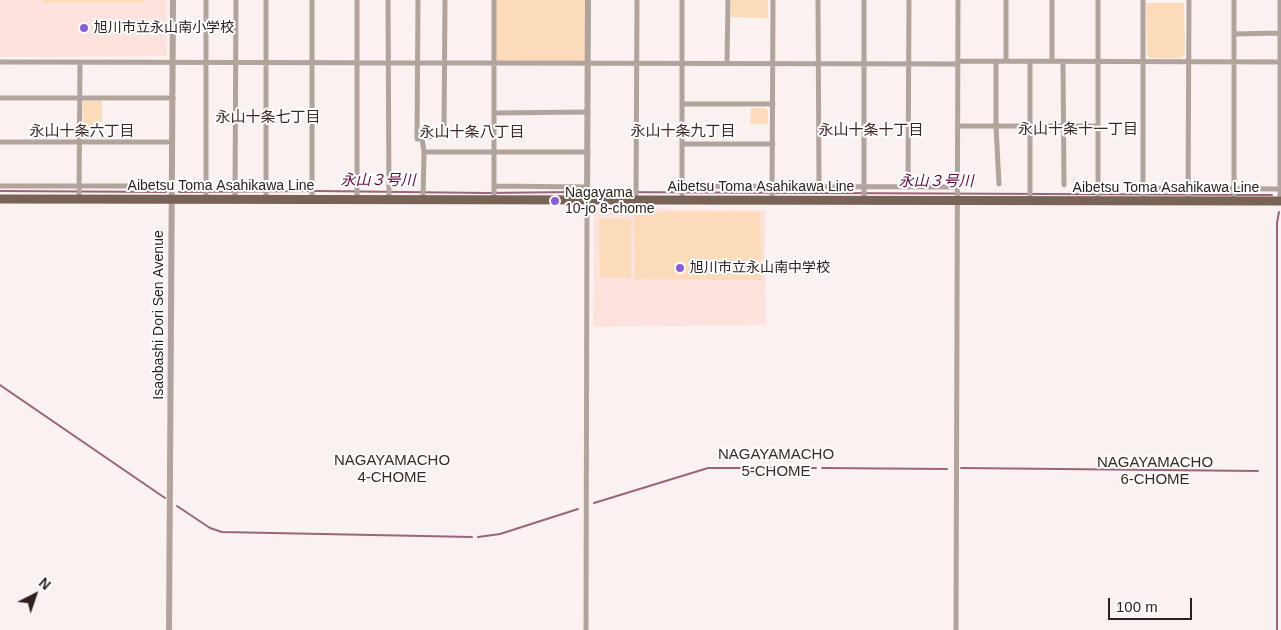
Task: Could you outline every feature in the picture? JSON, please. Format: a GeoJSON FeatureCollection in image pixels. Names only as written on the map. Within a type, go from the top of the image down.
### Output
{"type":"FeatureCollection","features":[{"type":"Feature","properties":{"kind":"main road","name":"Aibetsu Toma Asahikawa Line"},"geometry":{"type":"LineString","coordinates":[[0,199],[172,199],[235,194],[423,195],[494,193],[587,200],[682,194],[864,194],[957,201],[1030,196],[1234,195],[1281,202]]}},
{"type":"Feature","properties":{"kind":"street","name":"Isaobashi Dori Sen Avenue"},"geometry":{"type":"LineString","coordinates":[[169,630],[173,0]]}},
{"type":"Feature","properties":{"kind":"street"},"geometry":{"type":"LineString","coordinates":[[206,0],[206,195]]}},
{"type":"Feature","properties":{"kind":"street"},"geometry":{"type":"LineString","coordinates":[[235,194],[236,0]]}},
{"type":"Feature","properties":{"kind":"street"},"geometry":{"type":"LineString","coordinates":[[266,0],[266,194]]}},
{"type":"Feature","properties":{"kind":"street"},"geometry":{"type":"LineString","coordinates":[[312,0],[312,195]]}},
{"type":"Feature","properties":{"kind":"street"},"geometry":{"type":"LineString","coordinates":[[357,0],[357,195]]}},
{"type":"Feature","properties":{"kind":"street"},"geometry":{"type":"LineString","coordinates":[[388,0],[389,195]]}},
{"type":"Feature","properties":{"kind":"street"},"geometry":{"type":"LineString","coordinates":[[418,0],[417,139],[444,134],[445,0]]}},
{"type":"Feature","properties":{"kind":"street"},"geometry":{"type":"LineString","coordinates":[[494,0],[494,193],[587,187]]}},
{"type":"Feature","properties":{"kind":"street"},"geometry":{"type":"LineString","coordinates":[[586,630],[588,0]]}},
{"type":"Feature","properties":{"kind":"street"},"geometry":{"type":"LineString","coordinates":[[636,196],[637,0]]}},
{"type":"Feature","properties":{"kind":"street"},"geometry":{"type":"LineString","coordinates":[[682,0],[682,194],[772,194],[819,187],[864,194],[908,187],[957,187]]}},
{"type":"Feature","properties":{"kind":"street"},"geometry":{"type":"LineString","coordinates":[[727,63],[728,0]]}},
{"type":"Feature","properties":{"kind":"street"},"geometry":{"type":"LineString","coordinates":[[772,194],[773,0]]}},
{"type":"Feature","properties":{"kind":"street"},"geometry":{"type":"LineString","coordinates":[[818,0],[819,187]]}},
{"type":"Feature","properties":{"kind":"street"},"geometry":{"type":"LineString","coordinates":[[864,0],[864,194]]}},
{"type":"Feature","properties":{"kind":"street"},"geometry":{"type":"LineString","coordinates":[[908,187],[909,0]]}},
{"type":"Feature","properties":{"kind":"street"},"geometry":{"type":"LineString","coordinates":[[956,630],[958,0]]}},
{"type":"Feature","properties":{"kind":"street"},"geometry":{"type":"LineString","coordinates":[[1006,0],[1006,60]]}},
{"type":"Feature","properties":{"kind":"street"},"geometry":{"type":"LineString","coordinates":[[1052,0],[1052,61]]}},
{"type":"Feature","properties":{"kind":"street"},"geometry":{"type":"LineString","coordinates":[[1098,0],[1098,196]]}},
{"type":"Feature","properties":{"kind":"street"},"geometry":{"type":"LineString","coordinates":[[1144,0],[1143,195],[1234,195],[1281,189]]}},
{"type":"Feature","properties":{"kind":"street"},"geometry":{"type":"LineString","coordinates":[[1189,195],[1190,0]]}},
{"type":"Feature","properties":{"kind":"street"},"geometry":{"type":"LineString","coordinates":[[1234,0],[1234,195]]}},
{"type":"Feature","properties":{"kind":"street"},"geometry":{"type":"LineString","coordinates":[[1280,0],[1281,202]]}},
{"type":"Feature","properties":{"kind":"street"},"geometry":{"type":"LineString","coordinates":[[1234,34],[1280,33]]}},
{"type":"Feature","properties":{"kind":"street"},"geometry":{"type":"LineString","coordinates":[[0,62],[909,64],[1006,60],[1280,62]]}},
{"type":"Feature","properties":{"kind":"street"},"geometry":{"type":"LineString","coordinates":[[996,61],[996,126],[999,184]]}},
{"type":"Feature","properties":{"kind":"street"},"geometry":{"type":"LineString","coordinates":[[1030,61],[1030,196]]}},
{"type":"Feature","properties":{"kind":"street"},"geometry":{"type":"LineString","coordinates":[[1063,61],[1064,185]]}},
{"type":"Feature","properties":{"kind":"street"},"geometry":{"type":"LineString","coordinates":[[79,198],[80,63]]}},
{"type":"Feature","properties":{"kind":"street"},"geometry":{"type":"LineString","coordinates":[[0,98],[173,98]]}},
{"type":"Feature","properties":{"kind":"street"},"geometry":{"type":"LineString","coordinates":[[682,104],[773,104]]}},
{"type":"Feature","properties":{"kind":"street"},"geometry":{"type":"LineString","coordinates":[[494,113],[588,112]]}},
{"type":"Feature","properties":{"kind":"street"},"geometry":{"type":"LineString","coordinates":[[958,126],[1097,126]]}},
{"type":"Feature","properties":{"kind":"street"},"geometry":{"type":"LineString","coordinates":[[422,138],[424,152],[423,195]]}},
{"type":"Feature","properties":{"kind":"street"},"geometry":{"type":"LineString","coordinates":[[0,142],[172,142]]}},
{"type":"Feature","properties":{"kind":"street"},"geometry":{"type":"LineString","coordinates":[[682,144],[773,144]]}},
{"type":"Feature","properties":{"kind":"street"},"geometry":{"type":"LineString","coordinates":[[424,152],[588,152]]}},
{"type":"Feature","properties":{"kind":"street"},"geometry":{"type":"LineString","coordinates":[[0,186],[80,188],[172,186]]}},
{"type":"Feature","properties":{"kind":"shaded area","name":"旭川市立永山南小学校"},"geometry":{"type":"Polygon","coordinates":[[[0,0],[167,0],[167,56],[0,57],[0,0]]]}},
{"type":"Feature","properties":{"kind":"shaded area"},"geometry":{"type":"Polygon","coordinates":[[[42,0],[144,0],[144,3],[42,3],[42,0]]]}},
{"type":"Feature","properties":{"kind":"shaded area"},"geometry":{"type":"Polygon","coordinates":[[[494,0],[588,0],[588,63],[494,63],[494,0]]]}},
{"type":"Feature","properties":{"kind":"shaded area"},"geometry":{"type":"Polygon","coordinates":[[[731,0],[768,0],[768,18],[731,17],[731,0]]]}},
{"type":"Feature","properties":{"kind":"shaded area"},"geometry":{"type":"Polygon","coordinates":[[[1146,3],[1184,3],[1185,54],[1181,58],[1149,58],[1147,54],[1146,3]]]}},
{"type":"Feature","properties":{"kind":"shaded area"},"geometry":{"type":"Polygon","coordinates":[[[83,101],[102,101],[102,122],[93,122],[93,139],[83,139],[83,101]]]}},
{"type":"Feature","properties":{"kind":"shaded area"},"geometry":{"type":"Polygon","coordinates":[[[751,108],[765,108],[768,111],[768,124],[750,124],[751,108]]]}},
{"type":"Feature","properties":{"kind":"shaded area","name":"旭川市立永山南中学校"},"geometry":{"type":"Polygon","coordinates":[[[598,208],[765,210],[766,325],[593,327],[594,211],[598,208]]]}},
{"type":"Feature","properties":{"kind":"shaded area"},"geometry":{"type":"Polygon","coordinates":[[[634,212],[760,212],[762,280],[635,279],[634,212]]]}},
{"type":"Feature","properties":{"kind":"shaded area"},"geometry":{"type":"Polygon","coordinates":[[[599,219],[631,219],[631,278],[600,277],[599,219]]]}},
{"type":"Feature","properties":{"kind":"waterway","name":"永山３号川"},"geometry":{"type":"LineString","coordinates":[[0,191],[166,192]]}},
{"type":"Feature","properties":{"kind":"waterway","name":"永山３号川"},"geometry":{"type":"LineString","coordinates":[[179,192],[576,192]]}},
{"type":"Feature","properties":{"kind":"waterway","name":"永山３号川"},"geometry":{"type":"LineString","coordinates":[[599,192],[1272,195]]}},
{"type":"Feature","properties":{"kind":"waterway"},"geometry":{"type":"LineString","coordinates":[[1277,630],[1277,223],[1279,212]]}},
{"type":"Feature","properties":{"kind":"waterway"},"geometry":{"type":"LineString","coordinates":[[0,385],[165,498]]}},
{"type":"Feature","properties":{"kind":"waterway"},"geometry":{"type":"LineString","coordinates":[[594,503],[708,468],[816,468]]}},
{"type":"Feature","properties":{"kind":"waterway"},"geometry":{"type":"LineString","coordinates":[[822,468],[947,469]]}},
{"type":"Feature","properties":{"kind":"waterway"},"geometry":{"type":"LineString","coordinates":[[961,468],[1258,471]]}},
{"type":"Feature","properties":{"kind":"waterway"},"geometry":{"type":"LineString","coordinates":[[177,506],[210,528],[222,532],[472,537]]}},
{"type":"Feature","properties":{"kind":"waterway"},"geometry":{"type":"LineString","coordinates":[[478,537],[500,534],[578,509]]}},
{"type":"Feature","properties":{"kind":"place","name":"旭川市立永山南小学校"},"geometry":{"type":"Point","coordinates":[84,28]}},
{"type":"Feature","properties":{"kind":"place","name":"Nagayama 10-jo 8-chome"},"geometry":{"type":"Point","coordinates":[555,201]}},
{"type":"Feature","properties":{"kind":"place","name":"旭川市立永山南中学校"},"geometry":{"type":"Point","coordinates":[680,268]}},
{"type":"Feature","properties":{"kind":"district","name":"永山十条七丁目"},"geometry":{"type":"Point","coordinates":[268,118]}},
{"type":"Feature","properties":{"kind":"district","name":"永山十条十一丁目"},"geometry":{"type":"Point","coordinates":[1078,130]}},
{"type":"Feature","properties":{"kind":"district","name":"永山十条十丁目"},"geometry":{"type":"Point","coordinates":[871,131]}},
{"type":"Feature","properties":{"kind":"district","name":"永山十条六丁目"},"geometry":{"type":"Point","coordinates":[82,132]}},
{"type":"Feature","properties":{"kind":"district","name":"永山十条九丁目"},"geometry":{"type":"Point","coordinates":[683,132]}},
{"type":"Feature","properties":{"kind":"district","name":"永山十条八丁目"},"geometry":{"type":"Point","coordinates":[472,133]}},
{"type":"Feature","properties":{"kind":"district","name":"NAGAYAMACHO 5-CHOME"},"geometry":{"type":"Point","coordinates":[776,464]}},
{"type":"Feature","properties":{"kind":"district","name":"NAGAYAMACHO 4-CHOME"},"geometry":{"type":"Point","coordinates":[392,470]}},
{"type":"Feature","properties":{"kind":"district","name":"NAGAYAMACHO 6-CHOME"},"geometry":{"type":"Point","coordinates":[1155,472]}}]}
